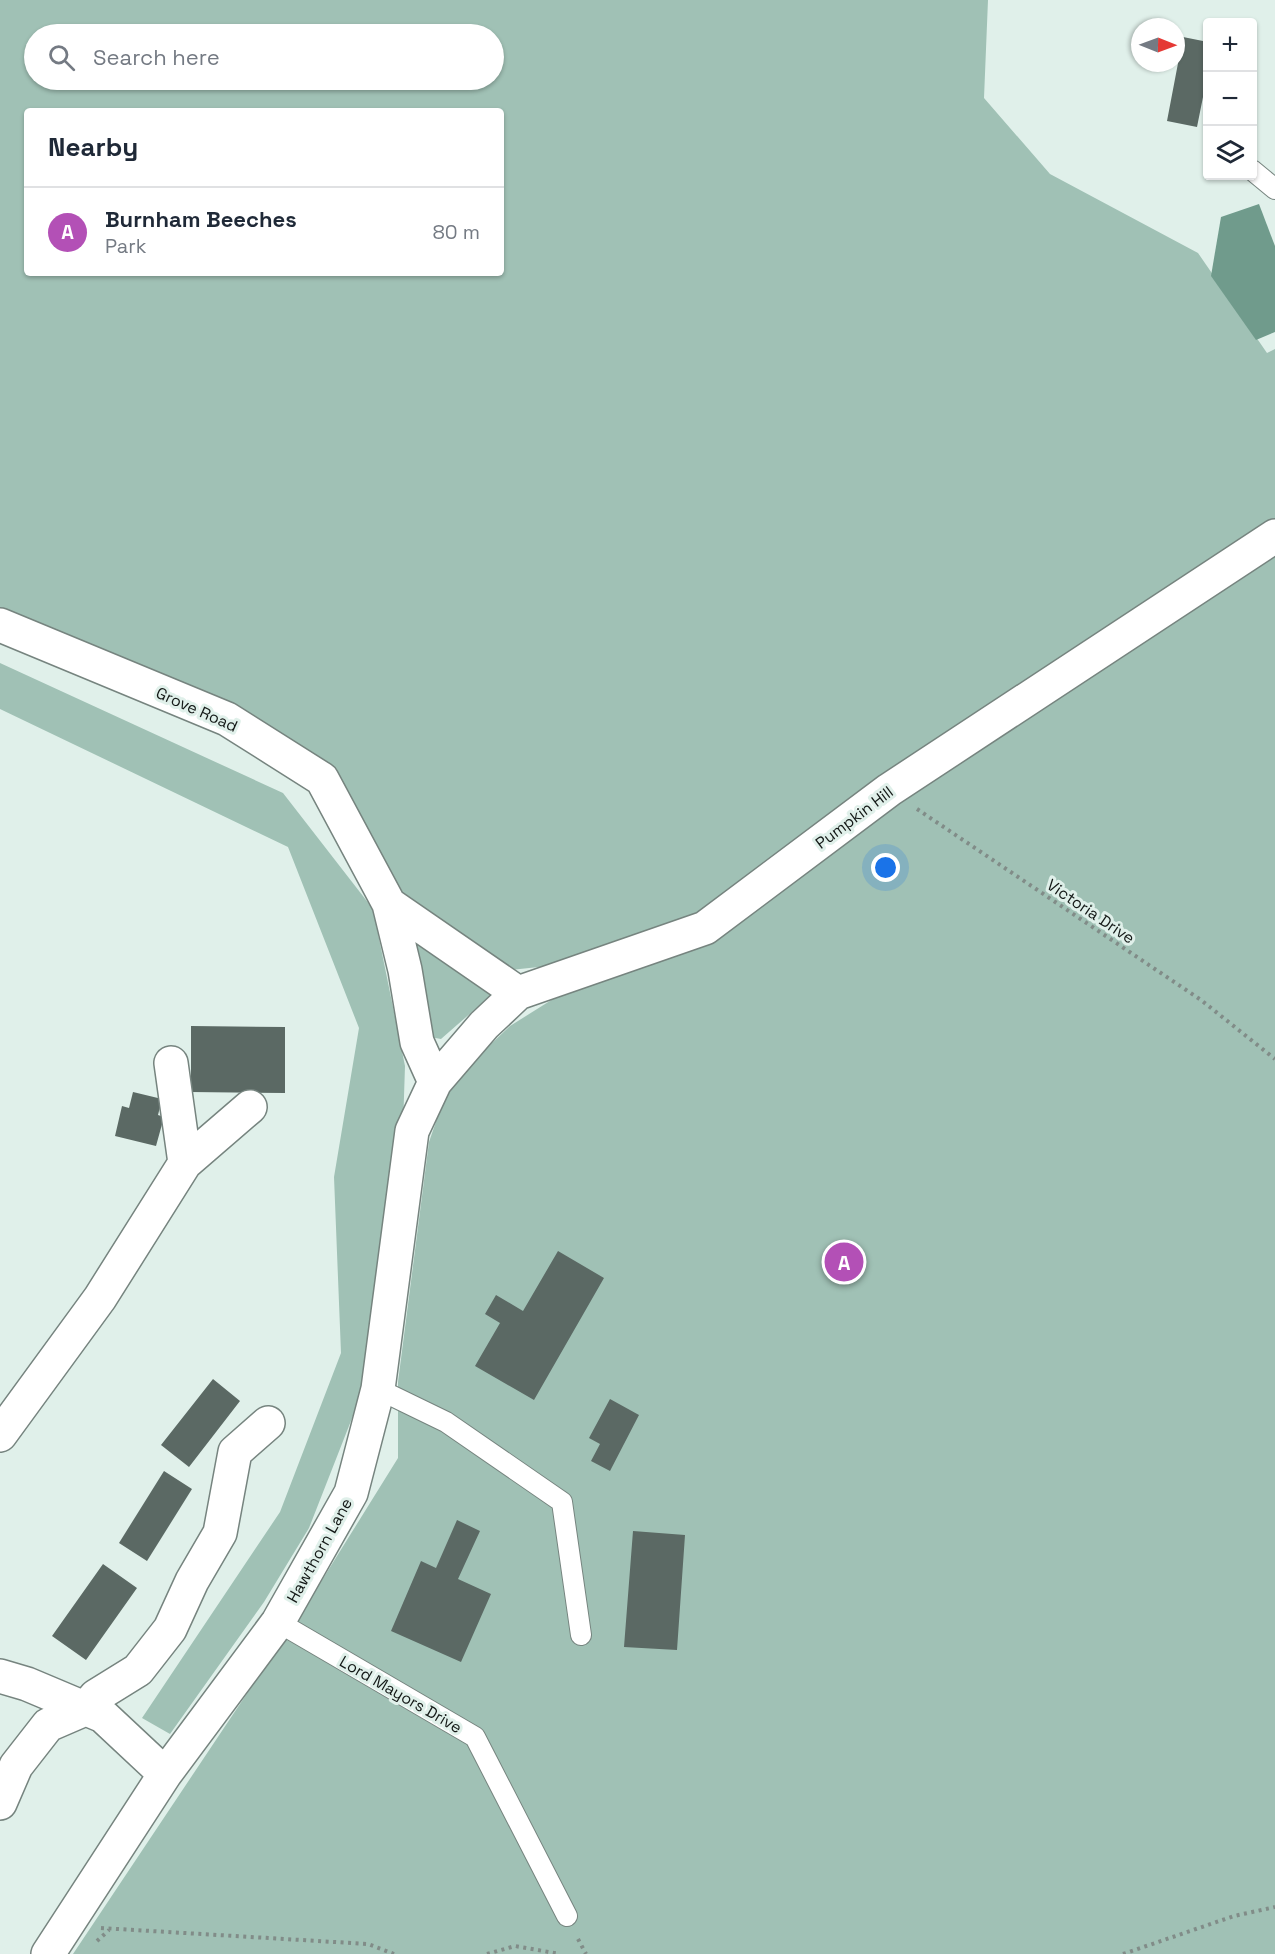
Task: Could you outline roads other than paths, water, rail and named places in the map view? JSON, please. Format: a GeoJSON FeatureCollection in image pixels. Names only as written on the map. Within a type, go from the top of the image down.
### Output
{"type":"FeatureCollection","features":[{"type":"Feature","properties":{"kind":"street","name":"Pumpkin Hill"},"geometry":{"type":"LineString","coordinates":[[435,1082],[484,1025],[518,993],[705,928],[889,790],[1275,536]]}},
{"type":"Feature","properties":{"kind":"street","name":"Grove Road"},"geometry":{"type":"LineString","coordinates":[[0,625],[227,719],[322,779],[389,904],[405,970],[417,1042],[435,1082]]}},
{"type":"Feature","properties":{"kind":"street","name":"Grove Road"},"geometry":{"type":"LineString","coordinates":[[389,904],[518,993]]}},
{"type":"Feature","properties":{"kind":"street"},"geometry":{"type":"LineString","coordinates":[[171,1063],[185,1162]]}},
{"type":"Feature","properties":{"kind":"street","name":"Hawthorn Lane"},"geometry":{"type":"LineString","coordinates":[[48,1954],[165,1774],[278,1622],[351,1493],[378,1389],[412,1131],[435,1082]]}},
{"type":"Feature","properties":{"kind":"street"},"geometry":{"type":"LineString","coordinates":[[0,1435],[100,1298],[185,1162],[250,1107]]}},
{"type":"Feature","properties":{"kind":"street"},"geometry":{"type":"LineString","coordinates":[[0,1803],[16,1766],[48,1725],[85,1709],[96,1696],[138,1670],[170,1629],[192,1581],[219,1533],[235,1452],[268,1423]]}},
{"type":"Feature","properties":{"kind":"street"},"geometry":{"type":"LineString","coordinates":[[0,1677],[27,1684],[103,1716],[165,1774]]}},
{"type":"Feature","properties":{"kind":"lane"},"geometry":{"type":"LineString","coordinates":[[1257,174],[1275,189]]}},
{"type":"Feature","properties":{"kind":"lane"},"geometry":{"type":"LineString","coordinates":[[378,1389],[446,1422],[562,1502],[581,1635]]}},
{"type":"Feature","properties":{"kind":"lane","name":"Lord Mayors Drive"},"geometry":{"type":"LineString","coordinates":[[278,1622],[475,1737],[567,1916]]}},
{"type":"Feature","properties":{"kind":"place","name":"Burnham Beeches"},"geometry":{"type":"Point","coordinates":[844,1262]}}]}
